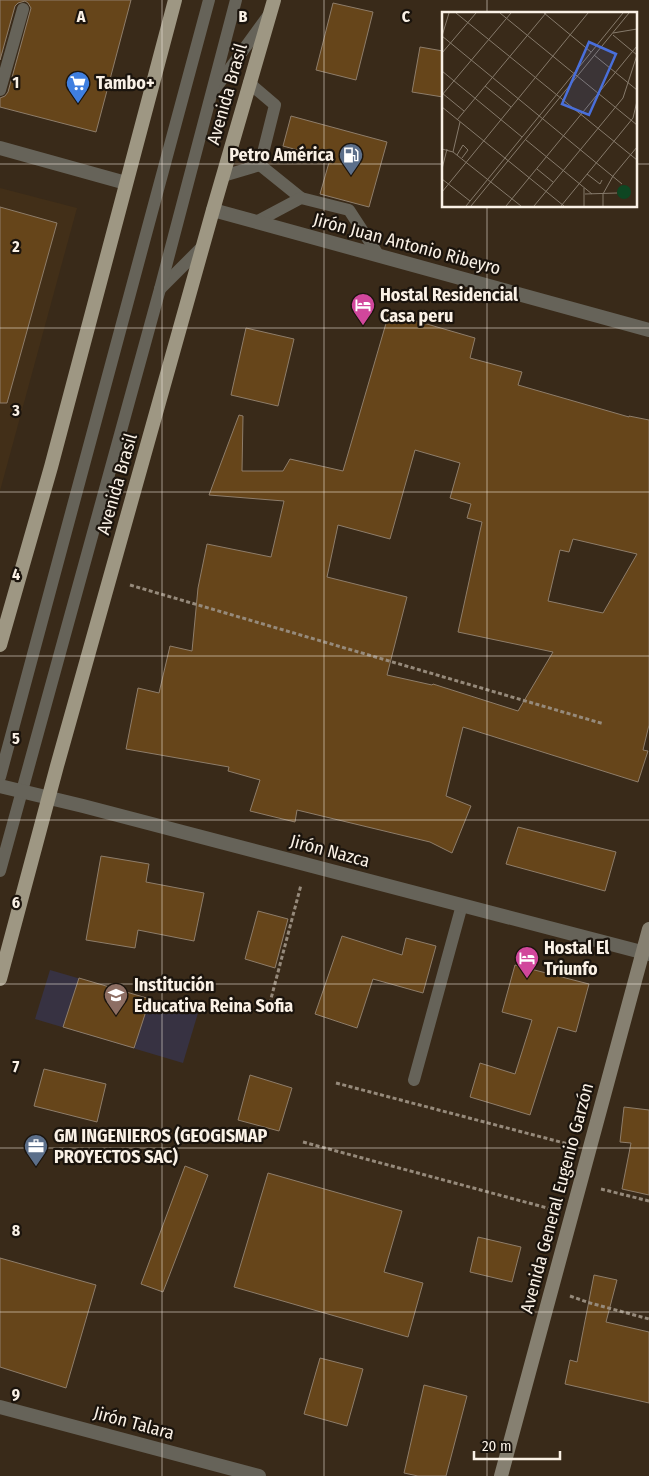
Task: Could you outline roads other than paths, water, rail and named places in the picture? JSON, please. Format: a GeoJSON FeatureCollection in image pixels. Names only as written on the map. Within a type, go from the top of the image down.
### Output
{"type":"FeatureCollection","features":[{"type":"Feature","properties":{"kind":"main road"},"geometry":{"type":"LineString","coordinates":[[0,645],[51,467],[175,0]]}},
{"type":"Feature","properties":{"kind":"main road","name":"Avenida Brasil"},"geometry":{"type":"LineString","coordinates":[[0,979],[213,210],[273,6]]}},
{"type":"Feature","properties":{"kind":"main road","name":"Avenida General Eugenio Garzón"},"geometry":{"type":"LineString","coordinates":[[501,1476],[646,953],[649,929]]}},
{"type":"Feature","properties":{"kind":"street"},"geometry":{"type":"LineString","coordinates":[[0,148],[126,183]]}},
{"type":"Feature","properties":{"kind":"street","name":"Jirón Juan Antonio Ribeyro"},"geometry":{"type":"LineString","coordinates":[[213,210],[649,330]]}},
{"type":"Feature","properties":{"kind":"street","name":"Jirón Nazca"},"geometry":{"type":"LineString","coordinates":[[0,786],[646,953]]}},
{"type":"Feature","properties":{"kind":"street","name":"Jirón Talara"},"geometry":{"type":"LineString","coordinates":[[0,1407],[259,1476]]}},
{"type":"Feature","properties":{"kind":"lane","name":"Avenida Brasil"},"geometry":{"type":"LineString","coordinates":[[0,777],[209,0]]}},
{"type":"Feature","properties":{"kind":"lane","name":"Avenida Brasil"},"geometry":{"type":"LineString","coordinates":[[0,871],[160,289],[236,0]]}},
{"type":"Feature","properties":{"kind":"lane"},"geometry":{"type":"LineString","coordinates":[[211,95],[273,6]]}},
{"type":"Feature","properties":{"kind":"lane"},"geometry":{"type":"LineString","coordinates":[[0,90],[23,9]]}},
{"type":"Feature","properties":{"kind":"lane"},"geometry":{"type":"LineString","coordinates":[[249,83],[275,105],[260,165]]}},
{"type":"Feature","properties":{"kind":"lane"},"geometry":{"type":"LineString","coordinates":[[223,176],[260,165]]}},
{"type":"Feature","properties":{"kind":"lane"},"geometry":{"type":"LineString","coordinates":[[260,165],[301,198],[349,210],[379,256]]}},
{"type":"Feature","properties":{"kind":"lane"},"geometry":{"type":"LineString","coordinates":[[256,222],[301,198]]}},
{"type":"Feature","properties":{"kind":"lane"},"geometry":{"type":"LineString","coordinates":[[160,289],[203,246]]}},
{"type":"Feature","properties":{"kind":"lane"},"geometry":{"type":"LineString","coordinates":[[414,1080],[462,905]]}},
{"type":"Feature","properties":{"kind":"place","name":"Tambo+"},"geometry":{"type":"Point","coordinates":[78,104]}},
{"type":"Feature","properties":{"kind":"place","name":"Petro América"},"geometry":{"type":"Point","coordinates":[351,176]}},
{"type":"Feature","properties":{"kind":"place","name":"Hostal Residencial Casa peru"},"geometry":{"type":"Point","coordinates":[363,326]}},
{"type":"Feature","properties":{"kind":"place","name":"Hostal El Triunfo"},"geometry":{"type":"Point","coordinates":[527,979]}},
{"type":"Feature","properties":{"kind":"place","name":"Institución Educativa Reina Sofia"},"geometry":{"type":"Point","coordinates":[116,1016]}},
{"type":"Feature","properties":{"kind":"place","name":"GM INGENIEROS (GEOGISMAP PROYECTOS SAC)"},"geometry":{"type":"Point","coordinates":[36,1167]}}]}
